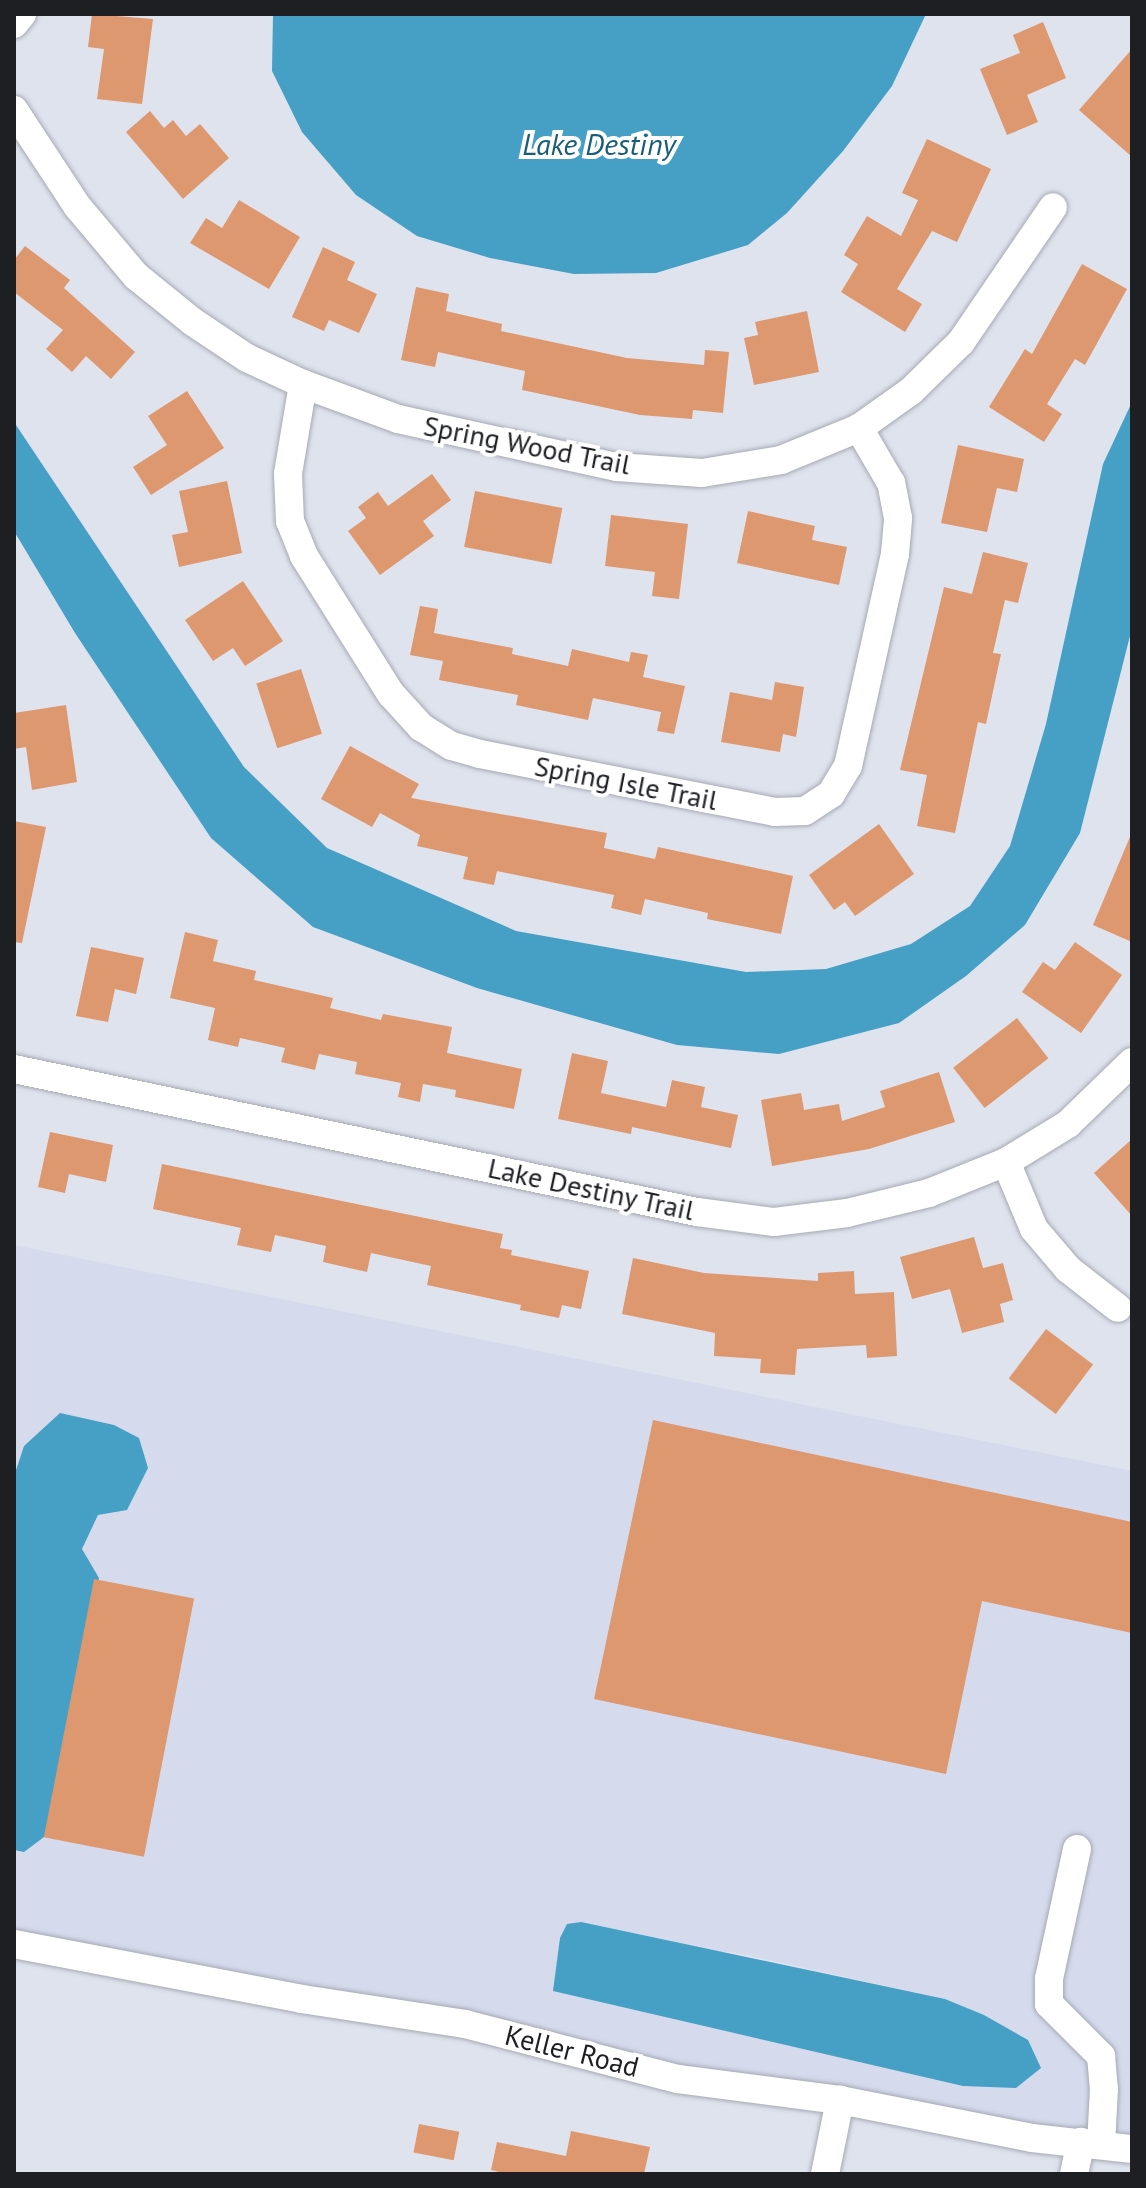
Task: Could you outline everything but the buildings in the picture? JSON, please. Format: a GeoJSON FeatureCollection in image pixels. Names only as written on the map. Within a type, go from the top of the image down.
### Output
{"type":"FeatureCollection","features":[{"type":"Feature","properties":{"kind":"street"},"geometry":{"type":"LineString","coordinates":[[14,24],[22,14]]}},
{"type":"Feature","properties":{"kind":"street","name":"Spring Wood Trail"},"geometry":{"type":"LineString","coordinates":[[14,110],[77,206],[136,276],[193,322],[247,358],[303,384],[398,419],[617,467],[702,473],[781,460],[859,428],[911,391],[961,342],[1053,207]]}},
{"type":"Feature","properties":{"kind":"street","name":"Spring Isle Trail"},"geometry":{"type":"LineString","coordinates":[[303,384],[288,474],[290,521],[304,556],[383,682],[421,727],[452,746],[480,754],[775,812],[805,811],[831,794],[848,766],[891,569],[898,518],[891,483],[859,428]]}},
{"type":"Feature","properties":{"kind":"street","name":"Lake Destiny Trail"},"geometry":{"type":"LineString","coordinates":[[14,1069],[697,1212],[774,1222],[847,1213],[929,1193],[1006,1162],[1068,1124],[1132,1062]]}},
{"type":"Feature","properties":{"kind":"street"},"geometry":{"type":"LineString","coordinates":[[1006,1162],[1034,1229],[1068,1269],[1118,1308]]}},
{"type":"Feature","properties":{"kind":"street"},"geometry":{"type":"LineString","coordinates":[[1074,2174],[1109,2152],[1101,2056],[1049,2004],[1049,1979],[1077,1849]]}},
{"type":"Feature","properties":{"kind":"street","name":"Keller Road"},"geometry":{"type":"LineString","coordinates":[[14,1944],[302,1999],[465,2024],[678,2079],[840,2100],[1109,2152]]}},
{"type":"Feature","properties":{"kind":"street"},"geometry":{"type":"LineString","coordinates":[[825,2174],[840,2100]]}},
{"type":"Feature","properties":{"kind":"shaded area"},"geometry":{"type":"Polygon","coordinates":[[[14,1245],[1132,1471],[1132,2138],[1033,2126],[680,2068],[304,1988],[14,1932],[14,1850],[24,1852],[82,1549],[98,1515],[24,1445],[14,1476],[14,1245]],[[617,1929],[1028,2040],[984,2015],[945,1999],[732,1952],[707,1951],[617,1929]]]}},
{"type":"Feature","properties":{"kind":"water","name":"Lake Destiny"},"geometry":{"type":"Polygon","coordinates":[[[273,14],[926,14],[892,86],[843,151],[787,213],[748,245],[656,273],[574,274],[490,258],[417,236],[356,195],[302,132],[272,71],[273,14]]]}},
{"type":"Feature","properties":{"kind":"water"},"geometry":{"type":"Polygon","coordinates":[[[1132,402],[1132,628],[1080,833],[1025,925],[966,976],[899,1023],[779,1054],[677,1045],[477,988],[313,927],[211,838],[75,633],[14,531],[14,422],[244,767],[327,848],[516,931],[746,972],[826,969],[911,944],[970,906],[1010,846],[1046,724],[1103,464],[1132,402]]]}},
{"type":"Feature","properties":{"kind":"water"},"geometry":{"type":"Polygon","coordinates":[[[60,1413],[114,1425],[139,1438],[148,1468],[127,1510],[98,1515],[82,1549],[99,1578],[48,1834],[24,1852],[14,1850],[14,1476],[24,1446],[60,1413]]]}},
{"type":"Feature","properties":{"kind":"water"},"geometry":{"type":"Polygon","coordinates":[[[581,1922],[945,1999],[984,2015],[1028,2040],[1041,2068],[1016,2088],[963,2086],[553,1991],[560,1938],[567,1924],[581,1922]]]}}]}
